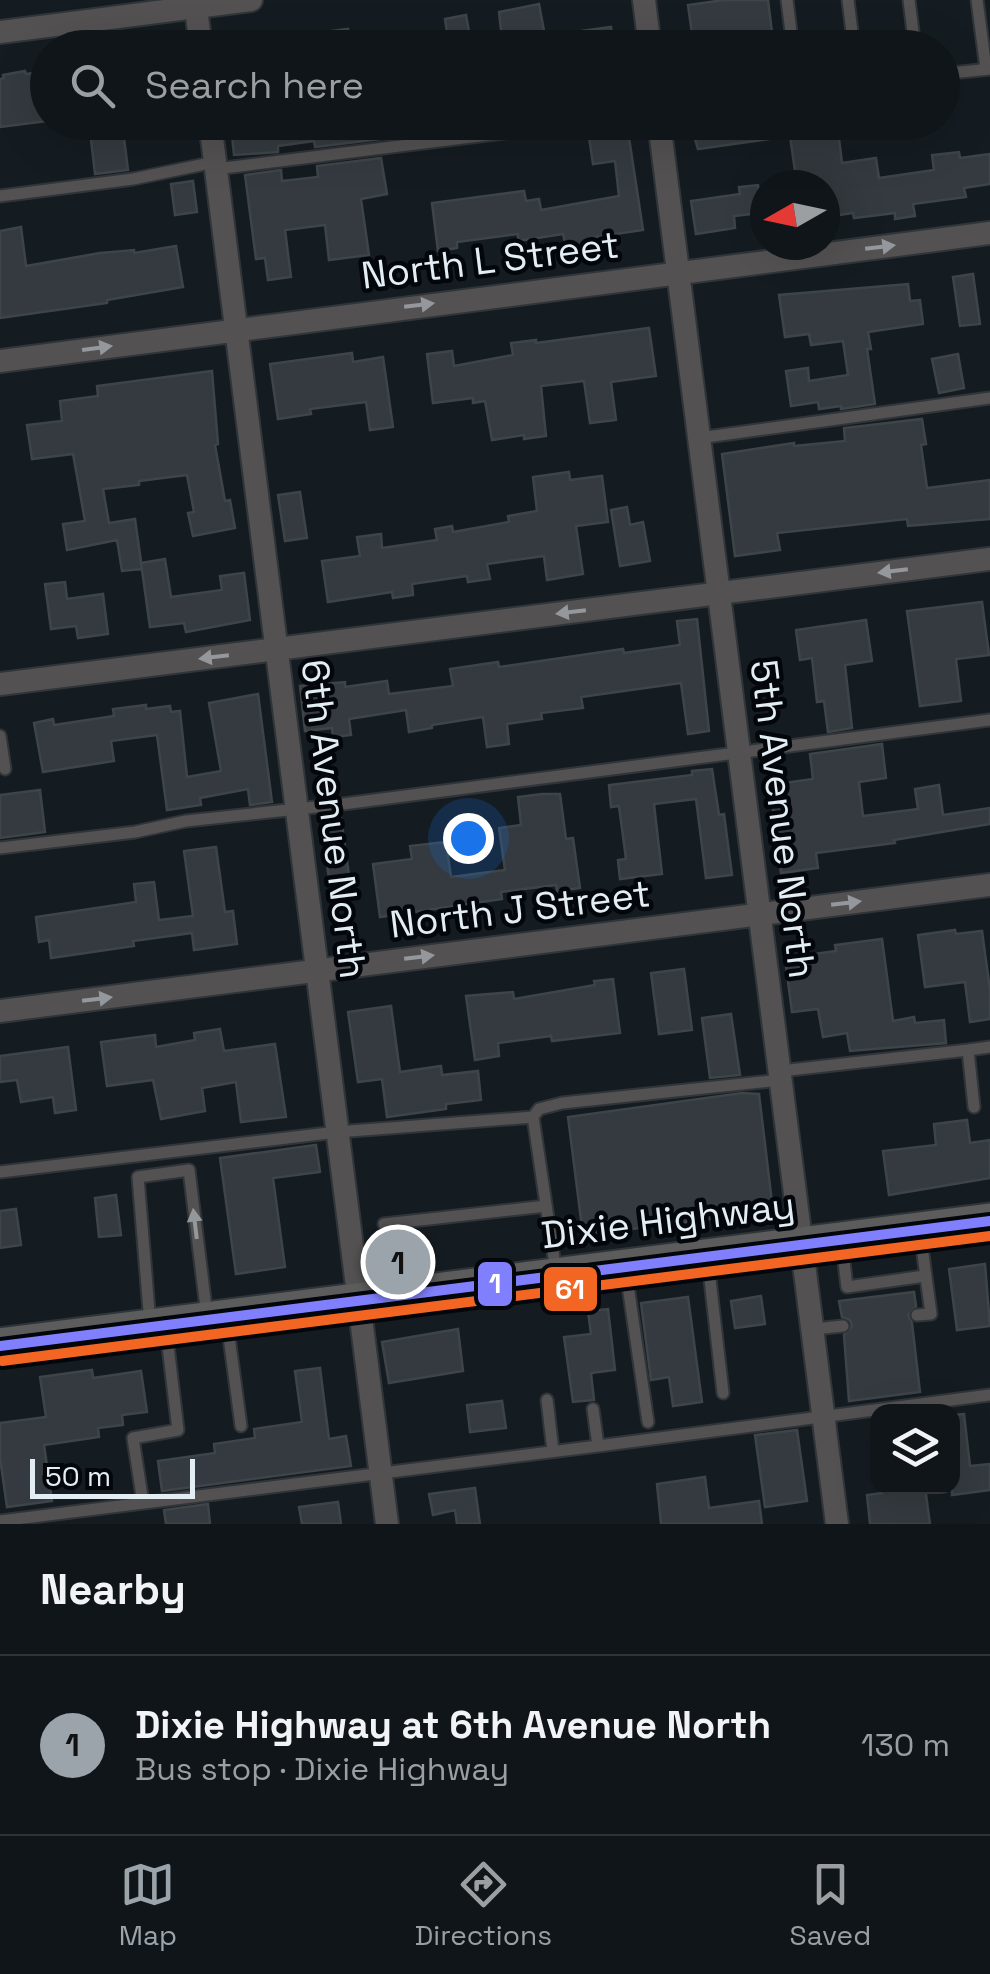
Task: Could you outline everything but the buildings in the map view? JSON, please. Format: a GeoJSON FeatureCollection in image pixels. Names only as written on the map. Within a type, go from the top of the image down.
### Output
{"type":"FeatureCollection","features":[{"type":"Feature","properties":{"kind":"main road","name":"Dixie Highway"},"geometry":{"type":"LineString","coordinates":[[0,1346],[990,1222]]}},
{"type":"Feature","properties":{"kind":"street"},"geometry":{"type":"LineString","coordinates":[[0,32],[196,3],[251,0]]}},
{"type":"Feature","properties":{"kind":"street"},"geometry":{"type":"LineString","coordinates":[[644,0],[648,30]]}},
{"type":"Feature","properties":{"kind":"street"},"geometry":{"type":"LineString","coordinates":[[196,3],[199,30]]}},
{"type":"Feature","properties":{"kind":"street","name":"6th Avenue North"},"geometry":{"type":"LineString","coordinates":[[212,140],[387,1524]]}},
{"type":"Feature","properties":{"kind":"street","name":"5th Avenue North"},"geometry":{"type":"LineString","coordinates":[[661,140],[837,1524]]}},
{"type":"Feature","properties":{"kind":"street","name":"North L Street"},"geometry":{"type":"LineString","coordinates":[[0,361],[990,232]]}},
{"type":"Feature","properties":{"kind":"street"},"geometry":{"type":"LineString","coordinates":[[0,684],[990,559]]}},
{"type":"Feature","properties":{"kind":"street","name":"North J Street"},"geometry":{"type":"LineString","coordinates":[[0,1011],[990,885]]}},
{"type":"Feature","properties":{"kind":"lane"},"geometry":{"type":"LineString","coordinates":[[787,0],[790,30]]}},
{"type":"Feature","properties":{"kind":"lane"},"geometry":{"type":"LineString","coordinates":[[848,0],[852,30]]}},
{"type":"Feature","properties":{"kind":"lane"},"geometry":{"type":"LineString","coordinates":[[910,0],[913,30]]}},
{"type":"Feature","properties":{"kind":"lane"},"geometry":{"type":"LineString","coordinates":[[960,72],[988,69],[976,0]]}},
{"type":"Feature","properties":{"kind":"lane"},"geometry":{"type":"LineString","coordinates":[[0,196],[438,140]]}},
{"type":"Feature","properties":{"kind":"lane"},"geometry":{"type":"LineString","coordinates":[[699,438],[990,398]]}},
{"type":"Feature","properties":{"kind":"lane"},"geometry":{"type":"LineString","coordinates":[[0,848],[990,720]]}},
{"type":"Feature","properties":{"kind":"lane"},"geometry":{"type":"LineString","coordinates":[[0,736],[5,769]]}},
{"type":"Feature","properties":{"kind":"lane"},"geometry":{"type":"LineString","coordinates":[[0,1172],[337,1132],[532,1117],[539,1109],[562,1103],[990,1047]]}},
{"type":"Feature","properties":{"kind":"lane"},"geometry":{"type":"LineString","coordinates":[[968,1050],[974,1107]]}},
{"type":"Feature","properties":{"kind":"lane"},"geometry":{"type":"LineString","coordinates":[[532,1117],[557,1276]]}},
{"type":"Feature","properties":{"kind":"lane"},"geometry":{"type":"LineString","coordinates":[[142,1503],[133,1438],[178,1430],[158,1326],[138,1176],[189,1170],[241,1426]]}},
{"type":"Feature","properties":{"kind":"lane"},"geometry":{"type":"LineString","coordinates":[[384,1224],[546,1206]]}},
{"type":"Feature","properties":{"kind":"lane"},"geometry":{"type":"LineString","coordinates":[[917,1316],[931,1314],[920,1230]]}},
{"type":"Feature","properties":{"kind":"lane"},"geometry":{"type":"LineString","coordinates":[[842,1240],[848,1293],[891,1288],[925,1276]]}},
{"type":"Feature","properties":{"kind":"lane"},"geometry":{"type":"LineString","coordinates":[[707,1258],[723,1393]]}},
{"type":"Feature","properties":{"kind":"lane"},"geometry":{"type":"LineString","coordinates":[[626,1268],[648,1422]]}},
{"type":"Feature","properties":{"kind":"lane"},"geometry":{"type":"LineString","coordinates":[[814,1329],[843,1326]]}},
{"type":"Feature","properties":{"kind":"lane"},"geometry":{"type":"LineString","coordinates":[[0,1521],[990,1395]]}},
{"type":"Feature","properties":{"kind":"lane"},"geometry":{"type":"LineString","coordinates":[[547,1400],[553,1452]]}},
{"type":"Feature","properties":{"kind":"lane"},"geometry":{"type":"LineString","coordinates":[[593,1408],[598,1446]]}},
{"type":"Feature","properties":{"kind":"transit line","name":"1"},"geometry":{"type":"LineString","coordinates":[[0,1346],[990,1221]]}},
{"type":"Feature","properties":{"kind":"transit line","name":"61"},"geometry":{"type":"LineString","coordinates":[[2,1361],[990,1236]]}},
{"type":"Feature","properties":{"kind":"place","name":"Dixie Highway at 6th Avenue North"},"geometry":{"type":"Point","coordinates":[398,1262]}}]}
